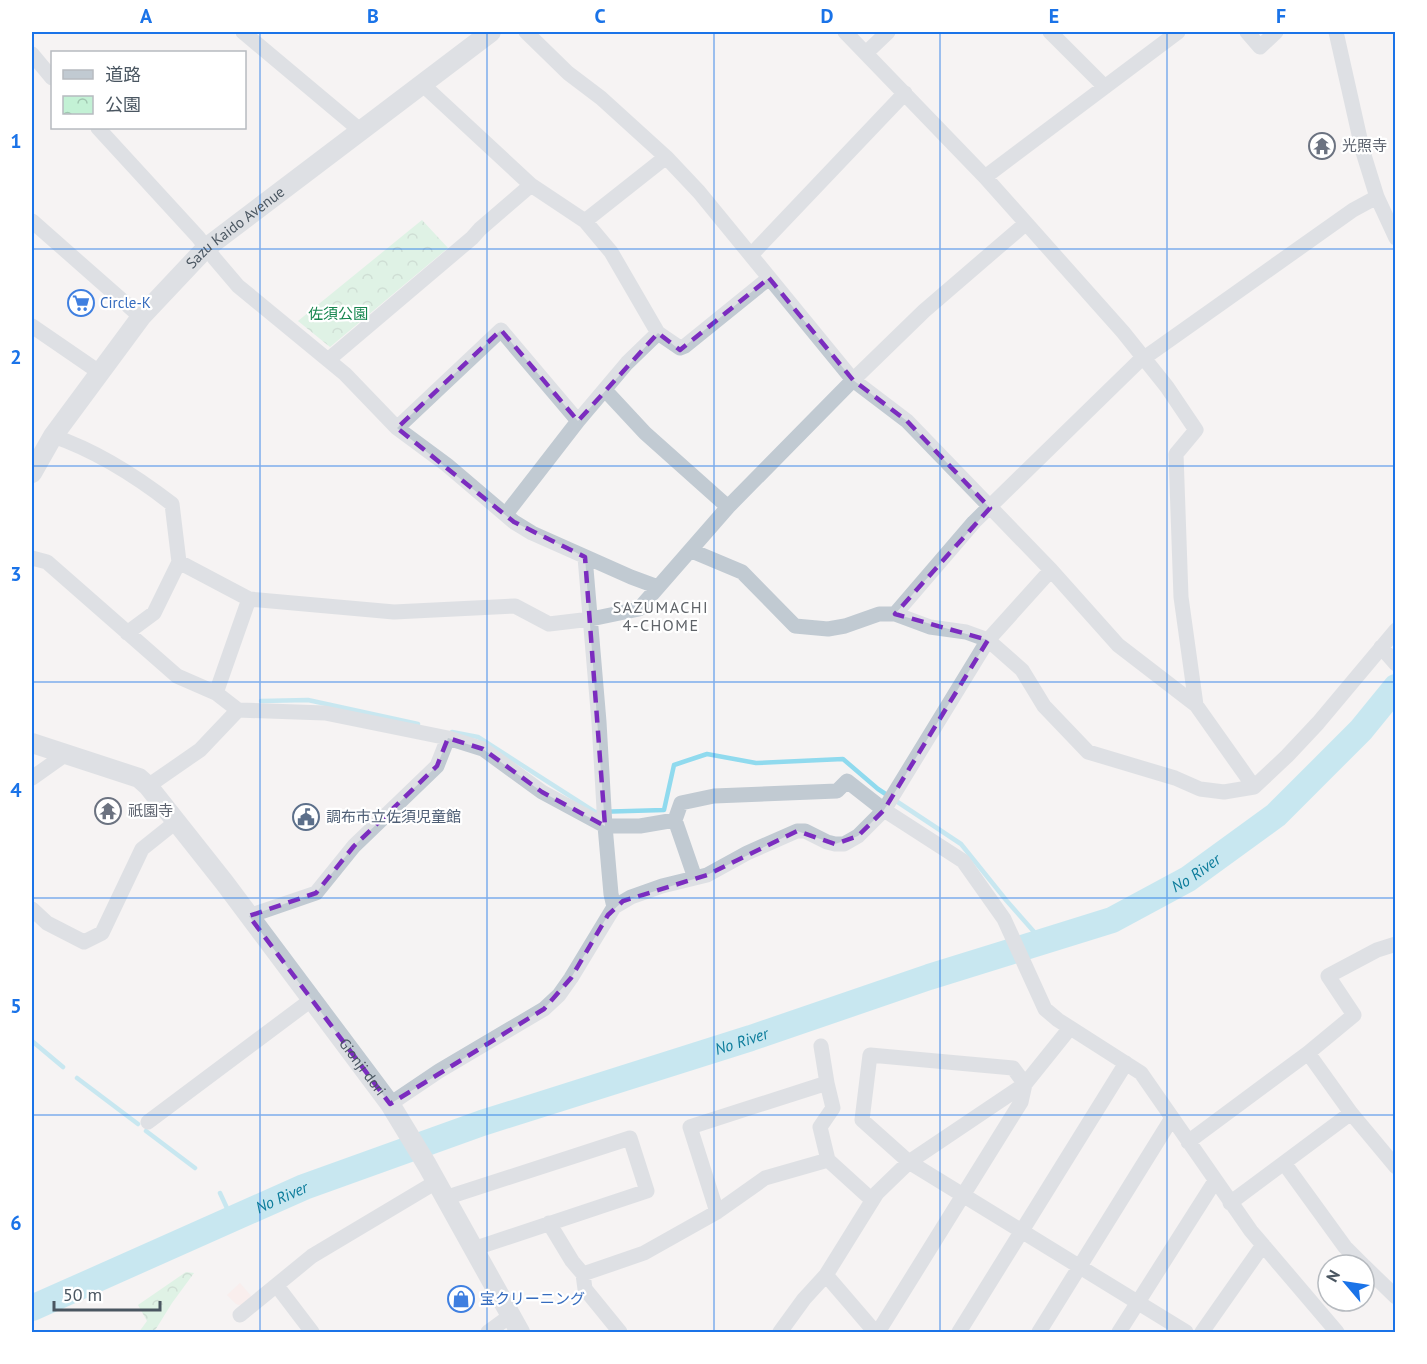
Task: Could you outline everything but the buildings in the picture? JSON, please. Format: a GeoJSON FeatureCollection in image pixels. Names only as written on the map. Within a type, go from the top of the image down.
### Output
{"type":"FeatureCollection","features":[{"type":"Feature","properties":{"kind":"street"},"geometry":{"type":"LineString","coordinates":[[243,32],[361,131]]}},
{"type":"Feature","properties":{"kind":"street","name":"Sazu Kaido Avenue"},"geometry":{"type":"LineString","coordinates":[[32,473],[53,436],[141,317],[206,249],[491,32]]}},
{"type":"Feature","properties":{"kind":"street"},"geometry":{"type":"LineString","coordinates":[[526,32],[568,73],[601,98],[666,157],[699,192],[853,380],[907,421],[1051,570],[1118,645],[1196,705],[1254,787]]}},
{"type":"Feature","properties":{"kind":"street"},"geometry":{"type":"LineString","coordinates":[[845,32],[985,177],[1144,359],[1167,387],[1196,430],[1176,454],[1181,597],[1196,705]]}},
{"type":"Feature","properties":{"kind":"street"},"geometry":{"type":"LineString","coordinates":[[866,53],[888,32]]}},
{"type":"Feature","properties":{"kind":"street"},"geometry":{"type":"LineString","coordinates":[[1050,32],[1105,87]]}},
{"type":"Feature","properties":{"kind":"street"},"geometry":{"type":"LineString","coordinates":[[985,177],[1178,32]]}},
{"type":"Feature","properties":{"kind":"street"},"geometry":{"type":"LineString","coordinates":[[1247,32],[1260,47],[1276,32]]}},
{"type":"Feature","properties":{"kind":"street"},"geometry":{"type":"LineString","coordinates":[[1336,32],[1363,152],[1377,197],[1395,232]]}},
{"type":"Feature","properties":{"kind":"street"},"geometry":{"type":"LineString","coordinates":[[32,54],[51,77]]}},
{"type":"Feature","properties":{"kind":"street"},"geometry":{"type":"LineString","coordinates":[[422,84],[531,185],[585,220],[611,252],[658,333],[675,346],[680,348],[685,346],[769,278]]}},
{"type":"Feature","properties":{"kind":"street"},"geometry":{"type":"LineString","coordinates":[[752,255],[905,93]]}},
{"type":"Feature","properties":{"kind":"street"},"geometry":{"type":"LineString","coordinates":[[99,129],[198,237],[238,286],[345,374],[397,428],[447,465],[514,522],[532,533],[658,587]]}},
{"type":"Feature","properties":{"kind":"street"},"geometry":{"type":"LineString","coordinates":[[585,220],[666,157]]}},
{"type":"Feature","properties":{"kind":"street"},"geometry":{"type":"LineString","coordinates":[[328,360],[531,185]]}},
{"type":"Feature","properties":{"kind":"street"},"geometry":{"type":"LineString","coordinates":[[895,614],[961,537],[1137,363],[1353,210],[1377,197]]}},
{"type":"Feature","properties":{"kind":"street"},"geometry":{"type":"LineString","coordinates":[[32,221],[141,317]]}},
{"type":"Feature","properties":{"kind":"street"},"geometry":{"type":"LineString","coordinates":[[179,561],[249,599],[394,612],[515,606],[549,624],[591,619],[639,609],[692,551],[728,507],[853,380],[924,311],[1025,224]]}},
{"type":"Feature","properties":{"kind":"street"},"geometry":{"type":"LineString","coordinates":[[32,326],[99,372]]}},
{"type":"Feature","properties":{"kind":"street"},"geometry":{"type":"LineString","coordinates":[[397,428],[501,330],[578,421]]}},
{"type":"Feature","properties":{"kind":"street"},"geometry":{"type":"LineString","coordinates":[[506,514],[578,421],[627,363],[658,333]]}},
{"type":"Feature","properties":{"kind":"street"},"geometry":{"type":"LineString","coordinates":[[605,390],[645,433],[728,507]]}},
{"type":"Feature","properties":{"kind":"street"},"geometry":{"type":"LineString","coordinates":[[53,436],[75,443],[136,477],[172,504],[179,561],[154,613],[127,633]]}},
{"type":"Feature","properties":{"kind":"street"},"geometry":{"type":"LineString","coordinates":[[692,551],[742,572],[795,626],[828,629],[845,626],[879,614],[895,614],[930,627],[966,632],[988,640],[1022,670],[1044,706],[1088,752],[1175,778],[1200,789],[1224,792],[1254,787],[1287,756],[1383,649],[1395,630]]}},
{"type":"Feature","properties":{"kind":"street"},"geometry":{"type":"LineString","coordinates":[[585,557],[605,826],[614,907]]}},
{"type":"Feature","properties":{"kind":"street"},"geometry":{"type":"LineString","coordinates":[[32,558],[47,562],[177,676],[216,693],[238,710],[325,713],[448,738],[483,748],[542,792],[605,826],[640,826],[675,820]]}},
{"type":"Feature","properties":{"kind":"street"},"geometry":{"type":"LineString","coordinates":[[395,1111],[439,1071],[544,1009],[559,995],[571,978],[614,907],[631,897],[662,886],[707,875],[797,831],[805,831],[827,842],[844,844],[858,836],[884,810],[988,640],[1051,570]]}},
{"type":"Feature","properties":{"kind":"street"},"geometry":{"type":"LineString","coordinates":[[216,693],[249,599]]}},
{"type":"Feature","properties":{"kind":"street"},"geometry":{"type":"LineString","coordinates":[[1383,649],[1395,664]]}},
{"type":"Feature","properties":{"kind":"street"},"geometry":{"type":"LineString","coordinates":[[32,742],[140,778],[148,786],[200,750],[238,710]]}},
{"type":"Feature","properties":{"kind":"street"},"geometry":{"type":"LineString","coordinates":[[249,916],[316,893],[354,846],[437,766],[448,738]]}},
{"type":"Feature","properties":{"kind":"street"},"geometry":{"type":"LineString","coordinates":[[32,778],[66,754]]}},
{"type":"Feature","properties":{"kind":"street"},"geometry":{"type":"LineString","coordinates":[[695,878],[675,820],[681,803],[714,796],[837,792],[847,780],[884,810],[963,861],[1006,924],[1045,1009],[1070,1028],[1141,1073],[1230,1203],[1337,1332]]}},
{"type":"Feature","properties":{"kind":"street","name":"Gionji dori"},"geometry":{"type":"LineString","coordinates":[[148,786],[177,821],[395,1111],[520,1332]]}},
{"type":"Feature","properties":{"kind":"street"},"geometry":{"type":"LineString","coordinates":[[32,909],[47,923],[84,942],[102,933],[142,849],[177,821]]}},
{"type":"Feature","properties":{"kind":"street"},"geometry":{"type":"LineString","coordinates":[[1188,1142],[1308,1053],[1354,1015],[1328,976],[1377,950],[1395,944]]}},
{"type":"Feature","properties":{"kind":"street"},"geometry":{"type":"LineString","coordinates":[[148,1122],[311,1000]]}},
{"type":"Feature","properties":{"kind":"street"},"geometry":{"type":"LineString","coordinates":[[780,1332],[804,1299],[826,1275],[872,1200],[909,1162],[1024,1084],[1070,1028]]}},
{"type":"Feature","properties":{"kind":"street"},"geometry":{"type":"LineString","coordinates":[[821,1046],[833,1108],[820,1127],[828,1160],[872,1200]]}},
{"type":"Feature","properties":{"kind":"street"},"geometry":{"type":"LineString","coordinates":[[1308,1053],[1351,1113],[1395,1167]]}},
{"type":"Feature","properties":{"kind":"street"},"geometry":{"type":"LineString","coordinates":[[826,1275],[877,1332],[963,1195],[1021,1102],[1024,1084],[1013,1068],[870,1055],[862,1120],[909,1162],[963,1195],[1022,1231],[1080,1267],[1138,1302],[1186,1332]]}},
{"type":"Feature","properties":{"kind":"street"},"geometry":{"type":"LineString","coordinates":[[959,1332],[1126,1063]]}},
{"type":"Feature","properties":{"kind":"street"},"geometry":{"type":"LineString","coordinates":[[717,1212],[690,1127],[827,1083]]}},
{"type":"Feature","properties":{"kind":"street"},"geometry":{"type":"LineString","coordinates":[[1230,1203],[1351,1113]]}},
{"type":"Feature","properties":{"kind":"street"},"geometry":{"type":"LineString","coordinates":[[1039,1332],[1172,1118]]}},
{"type":"Feature","properties":{"kind":"street"},"geometry":{"type":"LineString","coordinates":[[240,1315],[312,1256],[436,1182],[630,1138],[646,1191],[473,1249]]}},
{"type":"Feature","properties":{"kind":"street"},"geometry":{"type":"LineString","coordinates":[[583,1274],[644,1252],[717,1212],[765,1178],[828,1160]]}},
{"type":"Feature","properties":{"kind":"street"},"geometry":{"type":"LineString","coordinates":[[1284,1164],[1351,1253]]}},
{"type":"Feature","properties":{"kind":"street"},"geometry":{"type":"LineString","coordinates":[[1119,1332],[1215,1181]]}},
{"type":"Feature","properties":{"kind":"street"},"geometry":{"type":"LineString","coordinates":[[549,1223],[572,1261],[583,1274],[585,1289],[620,1332]]}},
{"type":"Feature","properties":{"kind":"street"},"geometry":{"type":"LineString","coordinates":[[1202,1332],[1263,1245]]}},
{"type":"Feature","properties":{"kind":"street"},"geometry":{"type":"LineString","coordinates":[[1376,1277],[1395,1297]]}},
{"type":"Feature","properties":{"kind":"street"},"geometry":{"type":"LineString","coordinates":[[277,1286],[312,1332]]}},
{"type":"Feature","properties":{"kind":"street"},"geometry":{"type":"LineString","coordinates":[[488,1332],[510,1316]]}},
{"type":"Feature","properties":{"kind":"highlighted area"},"geometry":{"type":"Polygon","coordinates":[[[769,278],[853,380],[907,421],[990,508],[895,614],[988,640],[884,810],[858,836],[835,844],[797,831],[707,875],[623,901],[608,915],[571,978],[544,1009],[390,1104],[249,916],[316,893],[354,846],[437,766],[448,738],[483,749],[542,792],[605,826],[585,557],[514,522],[397,428],[501,330],[578,421],[658,333],[680,350],[769,278]]]}},
{"type":"Feature","properties":{"kind":"shaded area"},"geometry":{"type":"Polygon","coordinates":[[[240,1283],[252,1297],[242,1306],[236,1304],[227,1295],[240,1283]]]}},
{"type":"Feature","properties":{"kind":"green space","name":"佐須公園"},"geometry":{"type":"Polygon","coordinates":[[[422,220],[448,248],[330,347],[298,321],[422,220]]]}},
{"type":"Feature","properties":{"kind":"green space"},"geometry":{"type":"Polygon","coordinates":[[[186,1272],[194,1273],[154,1332],[139,1332],[147,1321],[138,1305],[186,1272]]]}},
{"type":"Feature","properties":{"kind":"waterway","name":"No River"},"geometry":{"type":"LineString","coordinates":[[32,1308],[304,1187],[482,1123],[751,1038],[929,977],[1112,920],[1188,879],[1276,815],[1361,730],[1396,687]]}},
{"type":"Feature","properties":{"kind":"waterway"},"geometry":{"type":"LineString","coordinates":[[261,701],[308,700],[418,724]]}},
{"type":"Feature","properties":{"kind":"waterway"},"geometry":{"type":"LineString","coordinates":[[452,732],[478,737],[595,812],[664,810],[674,765],[707,754],[756,763],[843,759],[878,789],[961,844],[1043,942]]}},
{"type":"Feature","properties":{"kind":"waterway"},"geometry":{"type":"LineString","coordinates":[[32,1041],[63,1067]]}},
{"type":"Feature","properties":{"kind":"waterway"},"geometry":{"type":"LineString","coordinates":[[77,1078],[138,1124]]}},
{"type":"Feature","properties":{"kind":"waterway"},"geometry":{"type":"LineString","coordinates":[[146,1131],[195,1168]]}},
{"type":"Feature","properties":{"kind":"waterway"},"geometry":{"type":"LineString","coordinates":[[220,1193],[232,1219]]}},
{"type":"Feature","properties":{"kind":"place","name":"光照寺"},"geometry":{"type":"Point","coordinates":[1322,146]}},
{"type":"Feature","properties":{"kind":"place","name":"Circle-K"},"geometry":{"type":"Point","coordinates":[81,303]}},
{"type":"Feature","properties":{"kind":"place","name":"祇園寺"},"geometry":{"type":"Point","coordinates":[108,811]}},
{"type":"Feature","properties":{"kind":"place","name":"調布市立佐須児童館"},"geometry":{"type":"Point","coordinates":[306,817]}},
{"type":"Feature","properties":{"kind":"place","name":"宝クリーニング"},"geometry":{"type":"Point","coordinates":[461,1299]}},
{"type":"Feature","properties":{"kind":"district","name":"SAZUMACHI 4-CHOME"},"geometry":{"type":"Point","coordinates":[661,616]}}]}
